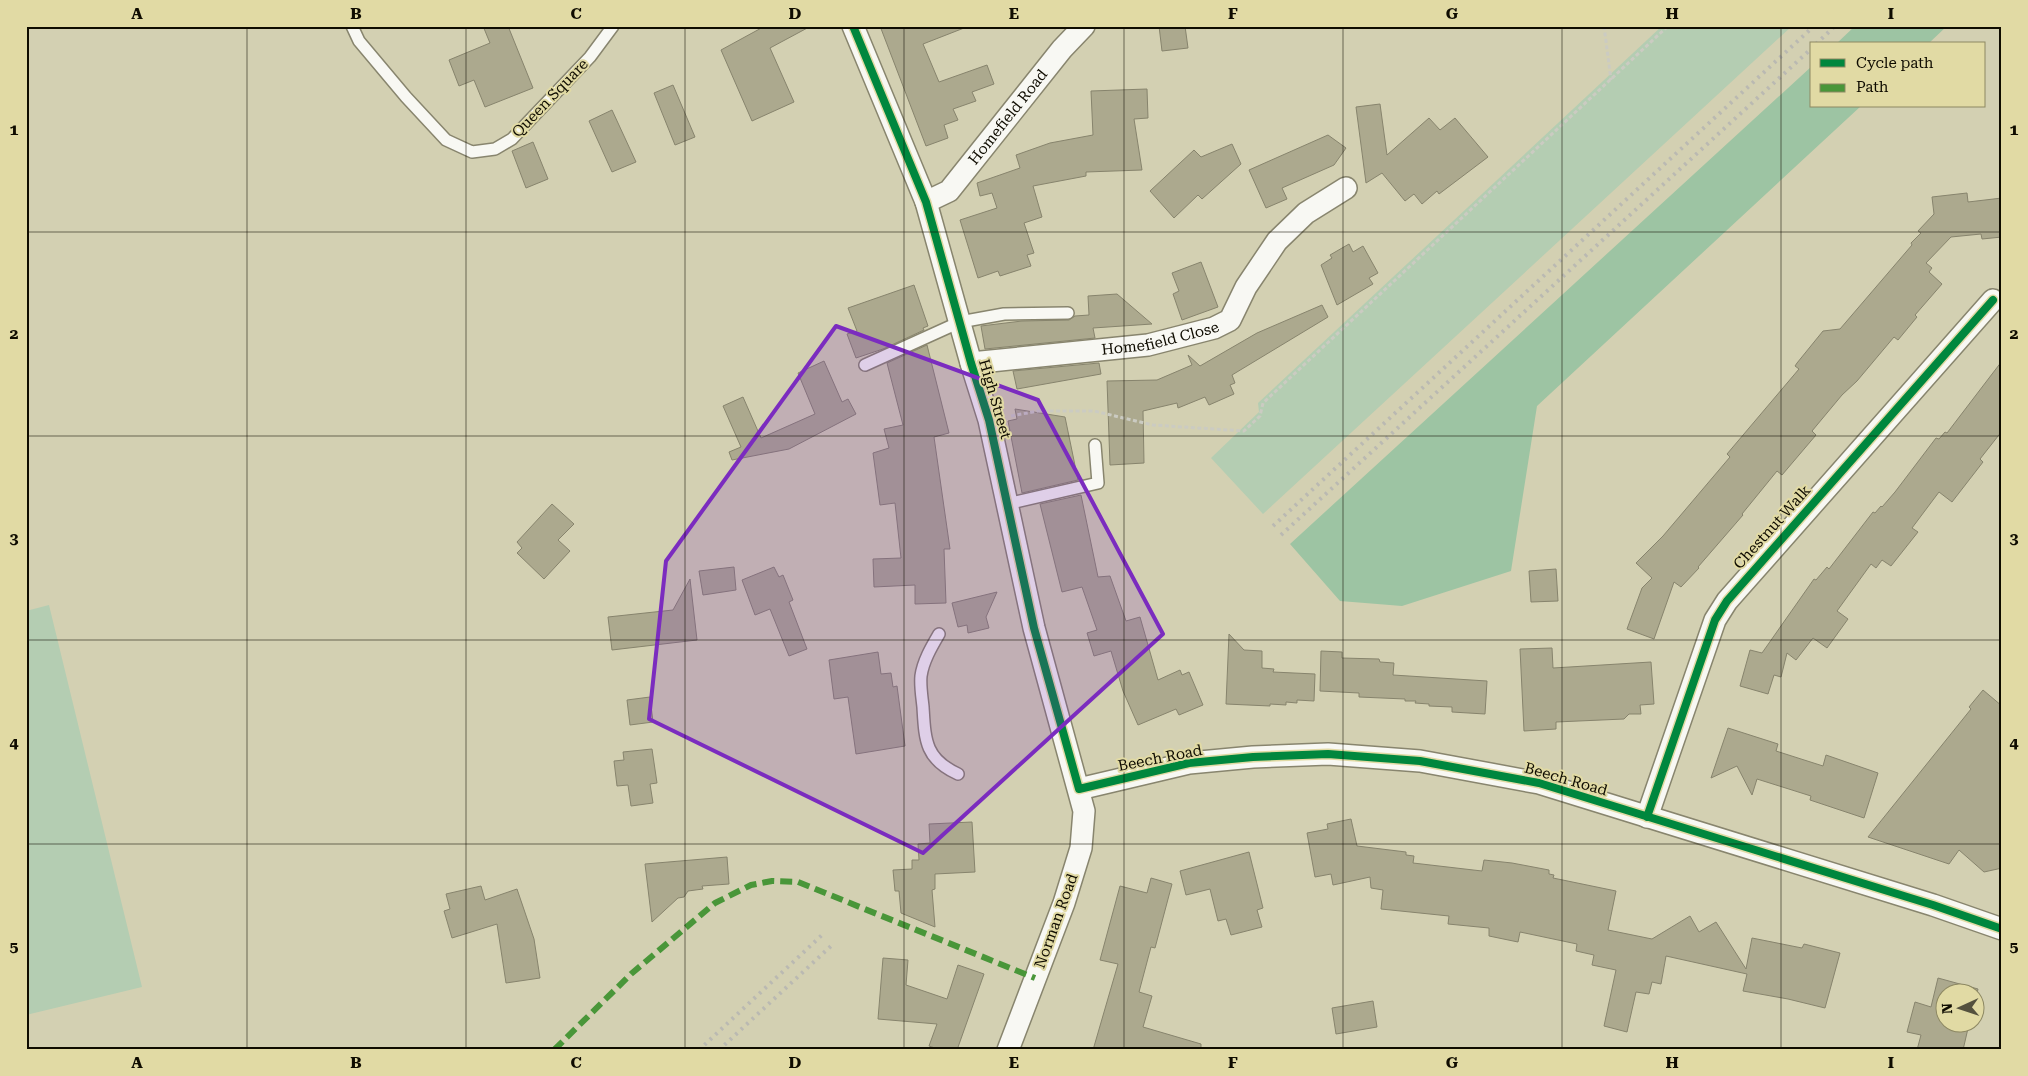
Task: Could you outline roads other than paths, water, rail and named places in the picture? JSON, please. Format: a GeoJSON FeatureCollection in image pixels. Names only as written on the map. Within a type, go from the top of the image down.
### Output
{"type":"FeatureCollection","features":[{"type":"Feature","properties":{"kind":"street","name":"High Street"},"geometry":{"type":"LineString","coordinates":[[853,26],[926,202],[989,420],[1034,628],[1079,789]]}},
{"type":"Feature","properties":{"kind":"street","name":"Homefield Road"},"geometry":{"type":"LineString","coordinates":[[926,202],[949,191],[1062,49],[1084,26]]}},
{"type":"Feature","properties":{"kind":"street","name":"Homefield Close"},"geometry":{"type":"LineString","coordinates":[[971,363],[1148,345],[1214,328],[1230,320],[1246,286],[1277,241],[1306,213],[1346,188]]}},
{"type":"Feature","properties":{"kind":"street","name":"Chestnut Walk"},"geometry":{"type":"LineString","coordinates":[[1646,817],[1716,620],[1727,601],[1997,296]]}},
{"type":"Feature","properties":{"kind":"street","name":"Beech Road"},"geometry":{"type":"LineString","coordinates":[[1079,789],[1189,764],[1253,757],[1328,754],[1420,762],[1538,783],[1924,902],[2002,929]]}},
{"type":"Feature","properties":{"kind":"street","name":"Norman Road"},"geometry":{"type":"LineString","coordinates":[[1008,1050],[1064,904],[1081,848],[1084,812],[1079,789]]}},
{"type":"Feature","properties":{"kind":"lane","name":"Queen Square"},"geometry":{"type":"LineString","coordinates":[[352,26],[359,41],[406,97],[446,140],[472,152],[495,149],[512,139],[590,57],[613,26]]}},
{"type":"Feature","properties":{"kind":"lane"},"geometry":{"type":"LineString","coordinates":[[865,364],[960,322],[1004,314],[1068,313]]}},
{"type":"Feature","properties":{"kind":"lane"},"geometry":{"type":"LineString","coordinates":[[1007,504],[1098,483],[1095,445]]}},
{"type":"Feature","properties":{"kind":"lane"},"geometry":{"type":"LineString","coordinates":[[939,634],[926,659],[921,676],[924,725],[927,744],[933,757],[942,767],[958,774]]}},
{"type":"Feature","properties":{"kind":"railway"},"geometry":{"type":"LineString","coordinates":[[1273,526],[1814,26]]}},
{"type":"Feature","properties":{"kind":"railway"},"geometry":{"type":"LineString","coordinates":[[1818,42],[1835,26]]}},
{"type":"Feature","properties":{"kind":"railway"},"geometry":{"type":"LineString","coordinates":[[1281,535],[1810,50]]}},
{"type":"Feature","properties":{"kind":"railway"},"geometry":{"type":"LineString","coordinates":[[699,1050],[822,935]]}},
{"type":"Feature","properties":{"kind":"railway"},"geometry":{"type":"LineString","coordinates":[[719,1050],[831,946]]}}]}
